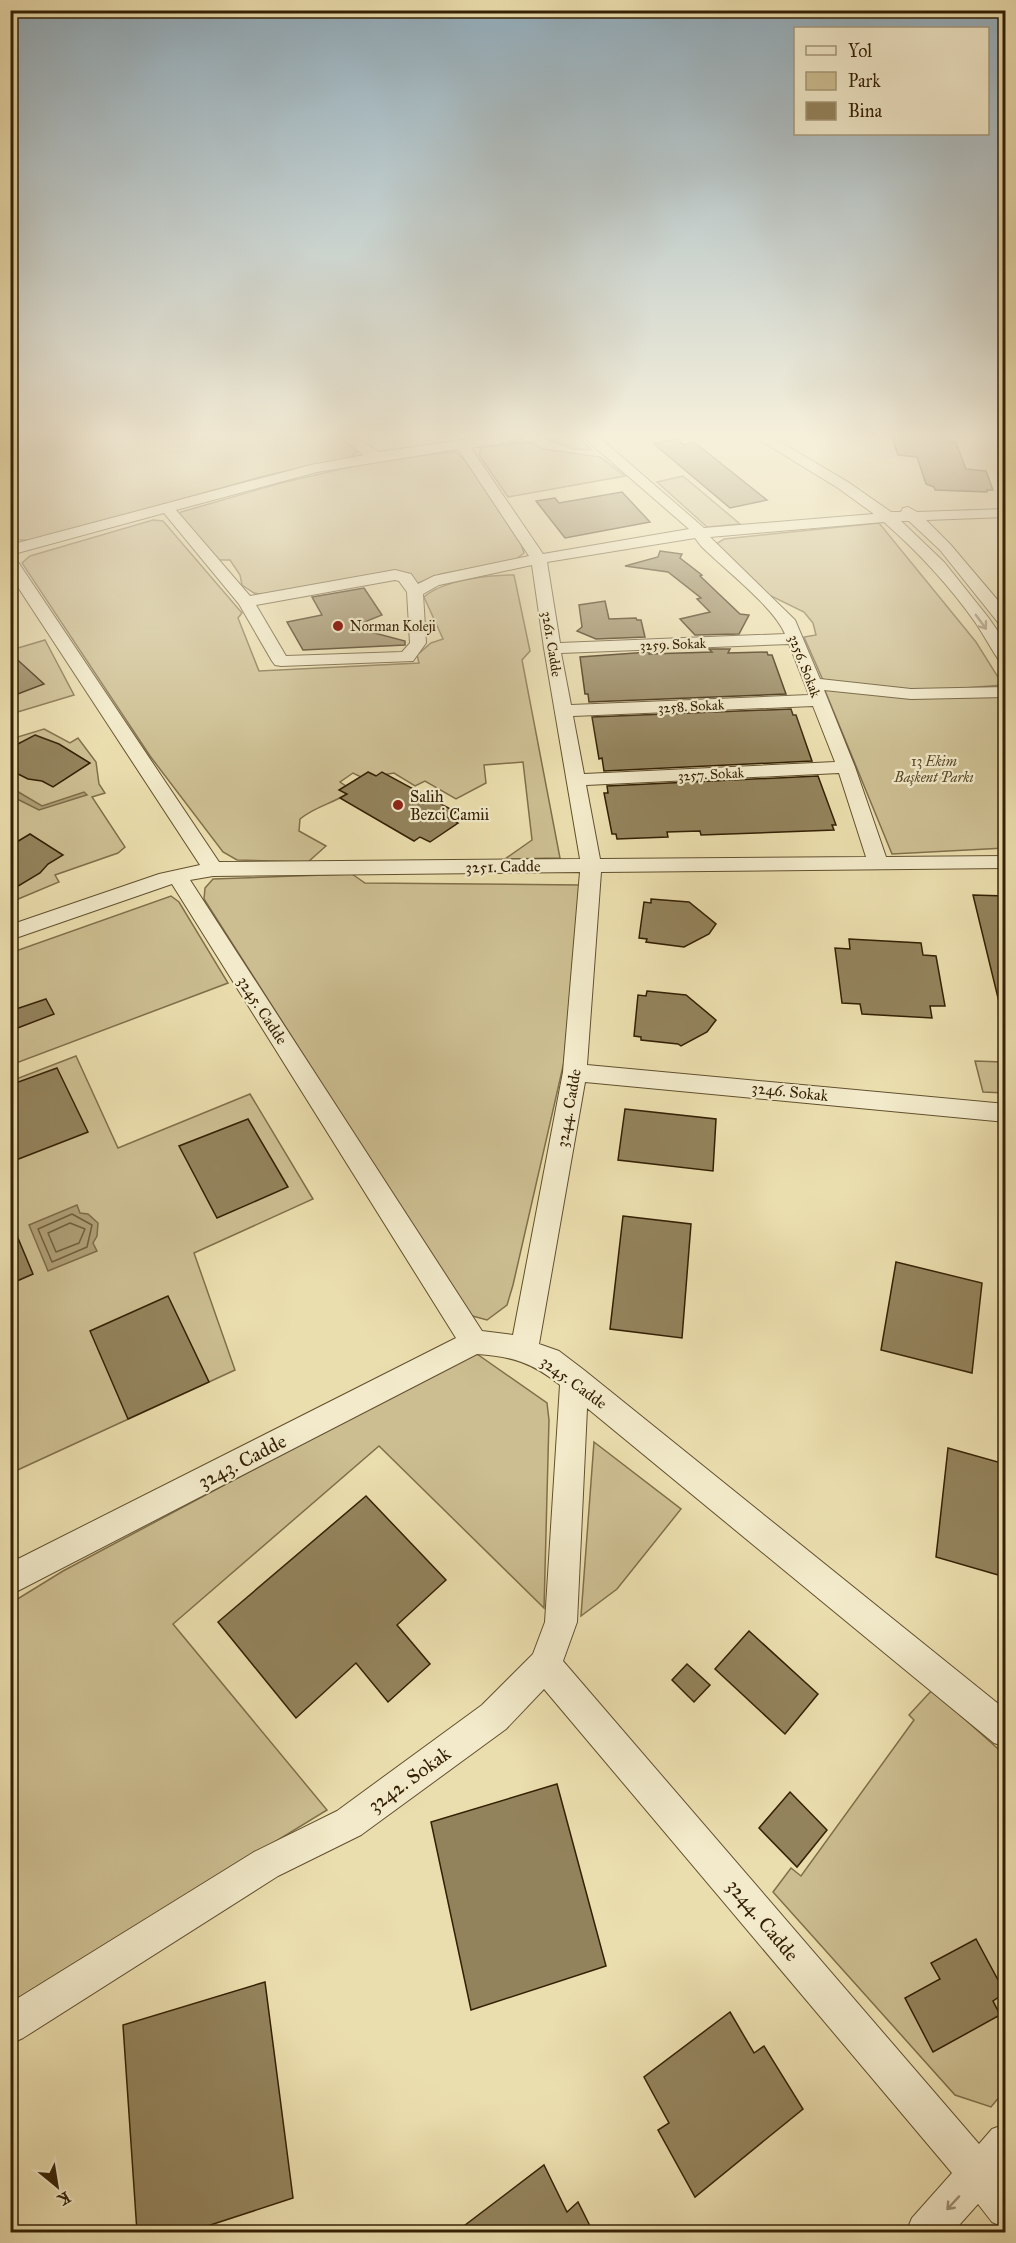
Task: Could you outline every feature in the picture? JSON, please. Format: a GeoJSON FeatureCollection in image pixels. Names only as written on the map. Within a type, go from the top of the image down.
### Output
{"type":"FeatureCollection","features":[{"type":"Feature","properties":{"kind":"street"},"geometry":{"type":"LineString","coordinates":[[10,550],[40,542]]}},
{"type":"Feature","properties":{"kind":"street"},"geometry":{"type":"LineString","coordinates":[[195,542],[246,602],[281,661],[407,657],[418,643],[415,592],[405,577],[395,575],[246,602]]}},
{"type":"Feature","properties":{"kind":"street","name":"3261. Cadde"},"geometry":{"type":"LineString","coordinates":[[527,542],[539,559],[562,711],[577,780],[591,865]]}},
{"type":"Feature","properties":{"kind":"street"},"geometry":{"type":"LineString","coordinates":[[415,592],[434,581],[539,559],[642,542]]}},
{"type":"Feature","properties":{"kind":"street","name":"3256. Sokak"},"geometry":{"type":"LineString","coordinates":[[705,542],[789,624],[846,767],[878,863]]}},
{"type":"Feature","properties":{"kind":"street"},"geometry":{"type":"LineString","coordinates":[[914,542],[950,582],[1005,658]]}},
{"type":"Feature","properties":{"kind":"street"},"geometry":{"type":"LineString","coordinates":[[941,542],[1005,621]]}},
{"type":"Feature","properties":{"kind":"street"},"geometry":{"type":"LineString","coordinates":[[11,563],[213,869]]}},
{"type":"Feature","properties":{"kind":"street","name":"3259. Sokak"},"geometry":{"type":"LineString","coordinates":[[552,648],[795,639]]}},
{"type":"Feature","properties":{"kind":"street","name":"3258. Sokak"},"geometry":{"type":"LineString","coordinates":[[562,711],[816,692],[911,694],[1005,692]]}},
{"type":"Feature","properties":{"kind":"street","name":"3257. Sokak"},"geometry":{"type":"LineString","coordinates":[[577,780],[846,767]]}},
{"type":"Feature","properties":{"kind":"street","name":"3251. Cadde"},"geometry":{"type":"LineString","coordinates":[[10,933],[177,876],[213,869],[1005,862]]}},
{"type":"Feature","properties":{"kind":"street","name":"3244. Cadde"},"geometry":{"type":"LineString","coordinates":[[524,1349],[575,1072],[591,865]]}},
{"type":"Feature","properties":{"kind":"street","name":"3245. Cadde"},"geometry":{"type":"LineString","coordinates":[[177,876],[474,1341],[500,1343],[524,1349],[549,1360],[1005,1731]]}},
{"type":"Feature","properties":{"kind":"street","name":"3246. Sokak"},"geometry":{"type":"LineString","coordinates":[[575,1072],[1005,1113]]}},
{"type":"Feature","properties":{"kind":"street","name":"3243. Cadde"},"geometry":{"type":"LineString","coordinates":[[10,1580],[474,1341]]}},
{"type":"Feature","properties":{"kind":"street","name":"3242. Sokak"},"geometry":{"type":"LineString","coordinates":[[10,2025],[266,1864],[349,1823],[494,1717],[545,1665],[561,1622],[574,1379]]}},
{"type":"Feature","properties":{"kind":"street","name":"3244. Cadde"},"geometry":{"type":"LineString","coordinates":[[545,1665],[980,2175],[1005,2208]]}},
{"type":"Feature","properties":{"kind":"street"},"geometry":{"type":"LineString","coordinates":[[926,2232],[980,2175],[1005,2144]]}},
{"type":"Feature","properties":{"kind":"green space"},"geometry":{"type":"Polygon","coordinates":[[[79,542],[181,542],[242,613],[238,618],[259,671],[419,663],[417,655],[431,643],[443,639],[424,597],[432,591],[454,583],[480,577],[514,575],[530,651],[522,660],[560,858],[505,859],[532,840],[523,762],[484,765],[486,783],[456,799],[425,781],[415,786],[394,773],[376,776],[368,772],[361,777],[353,773],[340,782],[346,786],[340,790],[347,794],[311,811],[300,819],[299,831],[326,846],[308,862],[237,860],[223,852],[150,756],[22,563],[30,556],[79,542]]]}},
{"type":"Feature","properties":{"kind":"green space"},"geometry":{"type":"Polygon","coordinates":[[[202,542],[520,542],[524,553],[515,560],[441,574],[414,585],[411,576],[268,596],[254,593],[242,585],[240,575],[230,560],[219,560],[202,542]]]}},
{"type":"Feature","properties":{"kind":"green space"},"geometry":{"type":"Polygon","coordinates":[[[720,542],[894,542],[976,642],[1003,685],[912,692],[823,680],[804,637],[816,635],[813,623],[804,612],[767,594],[716,544],[720,542]]]}},
{"type":"Feature","properties":{"kind":"green space"},"geometry":{"type":"Polygon","coordinates":[[[45,640],[74,695],[11,714],[11,650],[45,640]]]}},
{"type":"Feature","properties":{"kind":"green space","name":"13 Ekim Başkent Parkı"},"geometry":{"type":"Polygon","coordinates":[[[824,688],[1006,697],[1005,848],[892,854],[824,688]]]}},
{"type":"Feature","properties":{"kind":"green space"},"geometry":{"type":"Polygon","coordinates":[[[44,729],[70,743],[78,738],[96,762],[99,784],[105,793],[92,797],[125,847],[118,853],[55,875],[59,882],[11,902],[11,739],[44,729]]]}},
{"type":"Feature","properties":{"kind":"green space"},"geometry":{"type":"Polygon","coordinates":[[[352,874],[365,883],[580,885],[564,1062],[513,1285],[507,1305],[487,1320],[469,1315],[204,899],[205,888],[213,879],[352,874]]]}},
{"type":"Feature","properties":{"kind":"green space"},"geometry":{"type":"Polygon","coordinates":[[[171,896],[179,902],[228,983],[11,1065],[10,953],[171,896]]]}},
{"type":"Feature","properties":{"kind":"green space"},"geometry":{"type":"Polygon","coordinates":[[[76,1056],[118,1148],[250,1094],[313,1199],[194,1253],[235,1370],[11,1473],[11,1081],[76,1056]]]}},
{"type":"Feature","properties":{"kind":"green space"},"geometry":{"type":"Polygon","coordinates":[[[975,1061],[1002,1062],[1005,1093],[983,1092],[975,1061]]]}},
{"type":"Feature","properties":{"kind":"green space"},"geometry":{"type":"Polygon","coordinates":[[[477,1354],[547,1403],[549,1420],[544,1608],[379,1446],[173,1624],[327,1810],[11,2003],[11,1603],[63,1571],[465,1357],[477,1354]]]}},
{"type":"Feature","properties":{"kind":"green space"},"geometry":{"type":"Polygon","coordinates":[[[594,1442],[681,1509],[617,1589],[581,1616],[594,1442]]]}},
{"type":"Feature","properties":{"kind":"green space"},"geometry":{"type":"Polygon","coordinates":[[[932,1690],[1005,1755],[1006,2089],[991,2107],[955,2095],[773,1892],[791,1868],[801,1876],[914,1720],[909,1715],[932,1690]]]}},
{"type":"Feature","properties":{"kind":"water"},"geometry":{"type":"Polygon","coordinates":[[[15,790],[42,806],[84,792],[87,795],[39,810],[15,798],[11,801],[11,793],[15,790]]]}},
{"type":"Feature","properties":{"kind":"water"},"geometry":{"type":"Polygon","coordinates":[[[77,1205],[80,1213],[88,1214],[98,1223],[97,1236],[93,1243],[97,1251],[48,1271],[29,1225],[77,1205]]]}},
{"type":"Feature","properties":{"kind":"building"},"geometry":{"type":"Polygon","coordinates":[[[660,551],[682,554],[680,558],[702,575],[700,576],[740,614],[749,615],[739,634],[695,635],[680,619],[710,612],[697,599],[701,598],[668,572],[625,566],[658,557],[660,551]]]}},
{"type":"Feature","properties":{"kind":"building"},"geometry":{"type":"Polygon","coordinates":[[[364,588],[382,615],[352,627],[405,641],[405,645],[303,650],[287,622],[322,615],[312,597],[364,588]]]}},
{"type":"Feature","properties":{"kind":"building"},"geometry":{"type":"Polygon","coordinates":[[[605,601],[609,619],[636,618],[641,620],[645,637],[596,639],[577,631],[582,627],[579,605],[605,601]]]}},
{"type":"Feature","properties":{"kind":"building"},"geometry":{"type":"Polygon","coordinates":[[[709,649],[730,649],[728,653],[767,652],[768,655],[772,655],[786,694],[589,702],[588,694],[585,694],[580,657],[649,652],[649,654],[712,652],[709,649]]]}},
{"type":"Feature","properties":{"kind":"building"},"geometry":{"type":"Polygon","coordinates":[[[10,653],[44,684],[10,697],[10,653]]]}},
{"type":"Feature","properties":{"kind":"building"},"geometry":{"type":"Polygon","coordinates":[[[791,709],[793,715],[796,715],[812,761],[604,771],[602,758],[599,759],[592,717],[791,709]]]}},
{"type":"Feature","properties":{"kind":"building"},"geometry":{"type":"Polygon","coordinates":[[[35,735],[59,744],[90,763],[53,787],[10,770],[10,748],[35,735]]]}},
{"type":"Feature","properties":{"kind":"building","name":"Salih Bezci Camii"},"geometry":{"type":"Polygon","coordinates":[[[368,772],[376,776],[382,772],[456,812],[448,818],[458,823],[430,842],[420,837],[414,841],[340,798],[347,794],[339,790],[368,772]]]}},
{"type":"Feature","properties":{"kind":"building"},"geometry":{"type":"Polygon","coordinates":[[[818,776],[836,825],[832,825],[834,830],[701,835],[700,831],[667,832],[668,837],[617,839],[616,834],[612,834],[604,793],[608,793],[607,786],[818,776]]]}},
{"type":"Feature","properties":{"kind":"building"},"geometry":{"type":"Polygon","coordinates":[[[30,834],[63,855],[48,864],[40,873],[10,891],[10,846],[30,834]]]}},
{"type":"Feature","properties":{"kind":"building"},"geometry":{"type":"Polygon","coordinates":[[[973,895],[1005,896],[1005,1002],[999,1002],[973,895]]]}},
{"type":"Feature","properties":{"kind":"building"},"geometry":{"type":"Polygon","coordinates":[[[651,899],[689,902],[716,924],[709,934],[684,947],[646,942],[647,939],[639,938],[644,902],[651,903],[651,899]]]}},
{"type":"Feature","properties":{"kind":"building"},"geometry":{"type":"Polygon","coordinates":[[[849,939],[921,943],[923,955],[936,956],[945,1006],[930,1006],[932,1018],[862,1014],[860,1004],[842,1003],[835,948],[850,949],[849,939]]]}},
{"type":"Feature","properties":{"kind":"building"},"geometry":{"type":"Polygon","coordinates":[[[647,991],[686,995],[716,1020],[707,1032],[681,1046],[641,1040],[641,1037],[634,1036],[638,995],[646,996],[647,991]]]}},
{"type":"Feature","properties":{"kind":"building"},"geometry":{"type":"Polygon","coordinates":[[[46,999],[54,1014],[15,1029],[10,1018],[10,1011],[46,999]]]}},
{"type":"Feature","properties":{"kind":"building"},"geometry":{"type":"Polygon","coordinates":[[[57,1068],[88,1132],[16,1160],[10,1148],[10,1085],[57,1068]]]}},
{"type":"Feature","properties":{"kind":"building"},"geometry":{"type":"Polygon","coordinates":[[[625,1109],[716,1119],[713,1171],[618,1160],[625,1109]]]}},
{"type":"Feature","properties":{"kind":"building"},"geometry":{"type":"Polygon","coordinates":[[[248,1119],[288,1187],[217,1218],[179,1146],[248,1119]]]}},
{"type":"Feature","properties":{"kind":"building"},"geometry":{"type":"Polygon","coordinates":[[[623,1216],[691,1224],[682,1338],[610,1329],[623,1216]]]}},
{"type":"Feature","properties":{"kind":"building"},"geometry":{"type":"Polygon","coordinates":[[[10,1219],[33,1274],[10,1284],[10,1219]]]}},
{"type":"Feature","properties":{"kind":"building"},"geometry":{"type":"Polygon","coordinates":[[[896,1262],[982,1283],[972,1373],[881,1350],[896,1262]]]}},
{"type":"Feature","properties":{"kind":"building"},"geometry":{"type":"Polygon","coordinates":[[[168,1296],[209,1382],[128,1419],[90,1331],[168,1296]]]}},
{"type":"Feature","properties":{"kind":"building"},"geometry":{"type":"Polygon","coordinates":[[[948,1448],[1005,1464],[1005,1577],[936,1557],[948,1448]]]}},
{"type":"Feature","properties":{"kind":"building"},"geometry":{"type":"Polygon","coordinates":[[[366,1496],[446,1580],[397,1625],[430,1664],[388,1702],[356,1663],[296,1718],[218,1622],[366,1496]]]}},
{"type":"Feature","properties":{"kind":"building"},"geometry":{"type":"Polygon","coordinates":[[[749,1631],[818,1694],[785,1734],[715,1669],[749,1631]]]}},
{"type":"Feature","properties":{"kind":"building"},"geometry":{"type":"Polygon","coordinates":[[[687,1664],[710,1685],[694,1702],[672,1680],[687,1664]]]}},
{"type":"Feature","properties":{"kind":"building"},"geometry":{"type":"Polygon","coordinates":[[[557,1784],[606,1966],[471,2010],[431,1822],[557,1784]]]}},
{"type":"Feature","properties":{"kind":"building"},"geometry":{"type":"Polygon","coordinates":[[[790,1792],[827,1830],[797,1867],[759,1828],[790,1792]]]}},
{"type":"Feature","properties":{"kind":"building"},"geometry":{"type":"Polygon","coordinates":[[[976,1939],[1005,1993],[993,2001],[1000,2015],[933,2052],[905,1998],[940,1979],[931,1963],[976,1939]]]}},
{"type":"Feature","properties":{"kind":"building"},"geometry":{"type":"Polygon","coordinates":[[[265,1982],[293,2198],[189,2232],[137,2232],[123,2025],[265,1982]]]}},
{"type":"Feature","properties":{"kind":"building"},"geometry":{"type":"Polygon","coordinates":[[[730,2012],[754,2053],[764,2046],[803,2109],[695,2197],[658,2130],[669,2123],[644,2077],[730,2012]]]}},
{"type":"Feature","properties":{"kind":"building"},"geometry":{"type":"Polygon","coordinates":[[[544,2165],[567,2212],[578,2202],[593,2232],[456,2232],[544,2165]]]}},
{"type":"Feature","properties":{"kind":"place","name":"Norman Koleji"},"geometry":{"type":"Point","coordinates":[338,626]}},
{"type":"Feature","properties":{"kind":"place","name":"Salih Bezci Camii"},"geometry":{"type":"Point","coordinates":[398,805]}}]}
